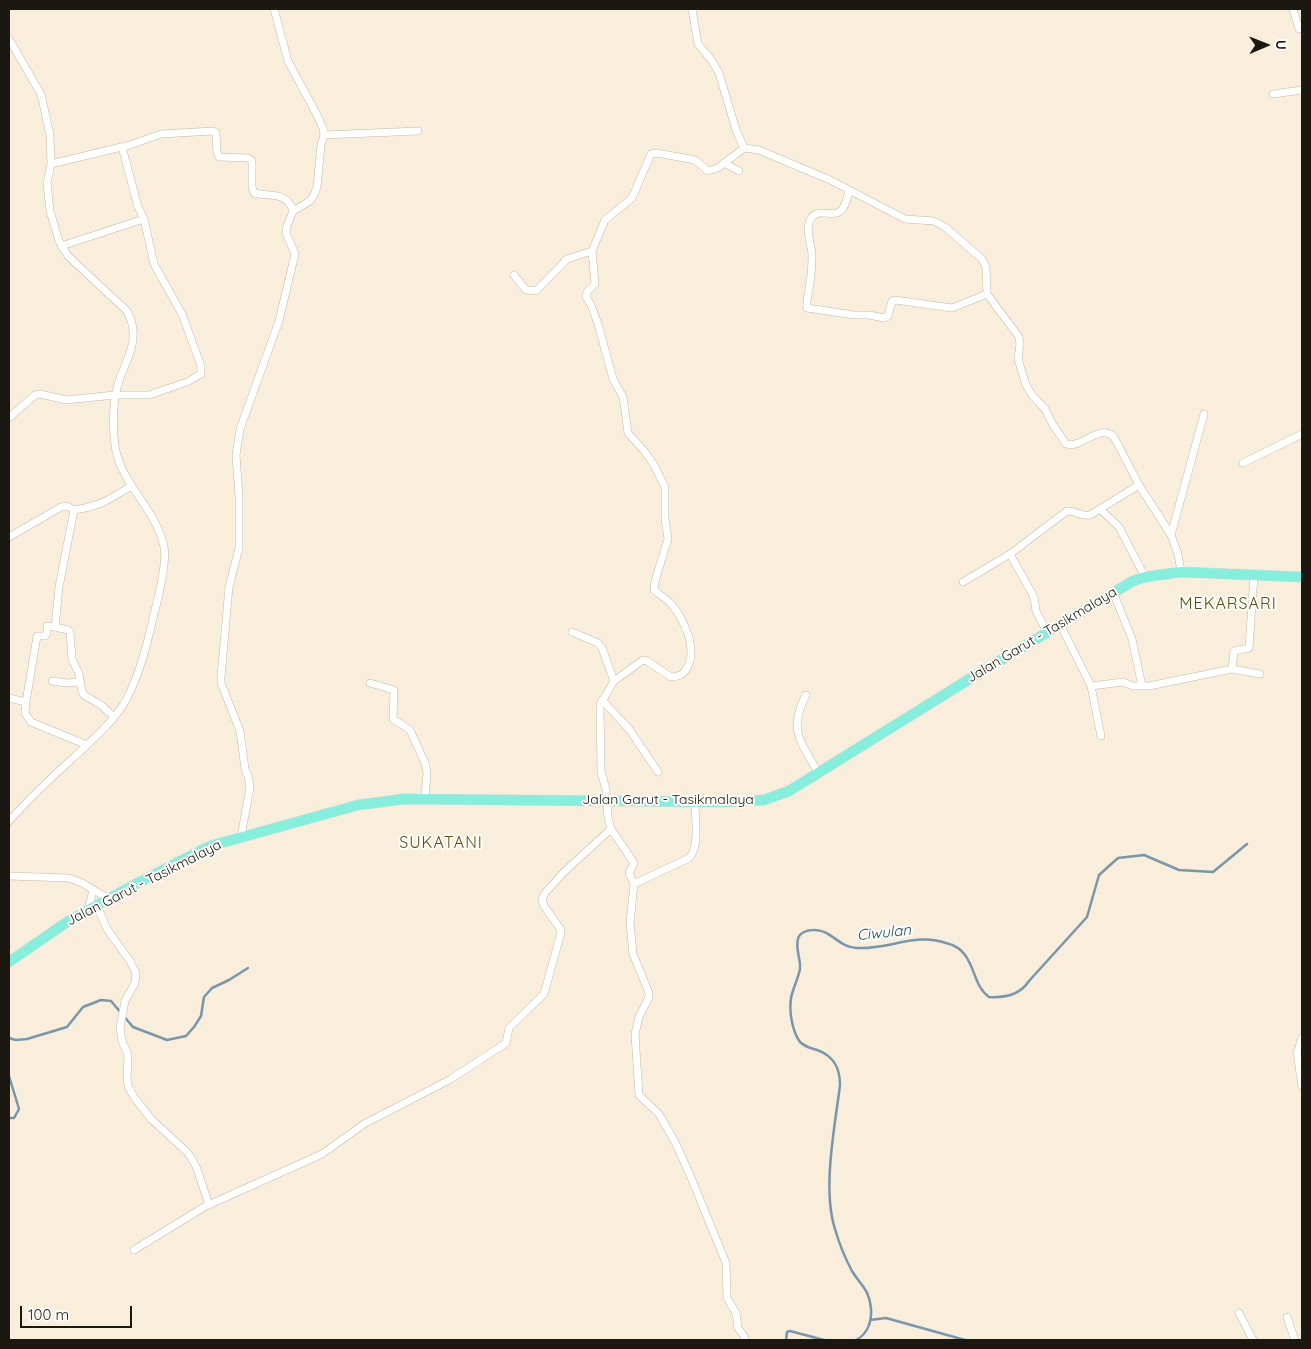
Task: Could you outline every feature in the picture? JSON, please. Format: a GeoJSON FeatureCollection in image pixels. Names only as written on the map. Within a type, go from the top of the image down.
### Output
{"type":"FeatureCollection","features":[{"type":"Feature","properties":{"kind":"main road","name":"Jalan Garut - Tasikmalaya"},"geometry":{"type":"LineString","coordinates":[[9,962],[56,929],[92,908],[210,846],[358,805],[404,799],[745,802],[774,798],[789,792],[819,774],[1113,592],[1144,577],[1181,572],[1302,577]]}},
{"type":"Feature","properties":{"kind":"street"},"geometry":{"type":"LineString","coordinates":[[241,838],[250,787],[245,769],[240,731],[220,676],[229,587],[239,548],[239,497],[236,455],[240,429],[282,312],[295,254],[286,233],[286,226],[293,211],[310,201],[314,195],[317,187],[321,145],[324,135],[323,128],[288,61],[274,9]]}},
{"type":"Feature","properties":{"kind":"street"},"geometry":{"type":"LineString","coordinates":[[692,9],[698,44],[719,73],[736,130],[744,148]]}},
{"type":"Feature","properties":{"kind":"street"},"geometry":{"type":"LineString","coordinates":[[1293,9],[1299,29]]}},
{"type":"Feature","properties":{"kind":"street"},"geometry":{"type":"LineString","coordinates":[[9,39],[41,94],[50,134],[51,164],[47,183],[50,211],[61,246],[75,262],[127,311],[133,323],[134,334],[115,396],[115,447],[131,486],[156,522],[165,549],[158,597],[148,642],[126,700],[114,717],[34,794],[9,822]]}},
{"type":"Feature","properties":{"kind":"street"},"geometry":{"type":"LineString","coordinates":[[1273,94],[1302,90]]}},
{"type":"Feature","properties":{"kind":"street"},"geometry":{"type":"LineString","coordinates":[[324,135],[418,131]]}},
{"type":"Feature","properties":{"kind":"street"},"geometry":{"type":"LineString","coordinates":[[51,164],[122,147],[162,134],[215,132],[219,157],[248,158],[252,161],[252,187],[254,193],[287,199],[293,211]]}},
{"type":"Feature","properties":{"kind":"street"},"geometry":{"type":"LineString","coordinates":[[10,417],[36,395],[40,394],[66,400],[149,395],[187,382],[201,374],[201,366],[186,322],[154,264],[144,219],[138,207],[122,147]]}},
{"type":"Feature","properties":{"kind":"street"},"geometry":{"type":"LineString","coordinates":[[745,1340],[738,1328],[736,1313],[727,1298],[726,1263],[690,1176],[676,1144],[659,1114],[639,1095],[635,1034],[639,1018],[650,995],[633,954],[630,923],[634,884],[629,872],[633,865],[633,860],[612,829],[608,818],[606,790],[601,766],[602,700],[614,681],[645,660],[671,677],[680,675],[687,668],[692,655],[692,648],[675,609],[654,590],[668,540],[665,519],[665,487],[654,465],[628,433],[623,397],[612,380],[598,324],[586,297],[587,292],[595,284],[592,251],[605,220],[632,198],[651,154],[657,153],[695,160],[708,171],[715,170],[744,148],[759,150],[850,190],[905,219],[934,221],[945,227],[984,262],[988,294],[1019,337],[1018,359],[1029,391],[1045,409],[1066,444],[1074,445],[1102,432],[1114,436],[1139,485],[1171,535],[1178,554],[1181,572]]}},
{"type":"Feature","properties":{"kind":"street"},"geometry":{"type":"LineString","coordinates":[[724,164],[739,171]]}},
{"type":"Feature","properties":{"kind":"street"},"geometry":{"type":"LineString","coordinates":[[850,190],[840,212],[836,214],[815,214],[809,222],[808,234],[811,245],[812,266],[806,303],[807,308],[884,318],[888,316],[892,301],[895,300],[952,308],[988,294]]}},
{"type":"Feature","properties":{"kind":"street"},"geometry":{"type":"LineString","coordinates":[[61,246],[144,219]]}},
{"type":"Feature","properties":{"kind":"street"},"geometry":{"type":"LineString","coordinates":[[514,275],[526,290],[536,291],[567,259],[592,251]]}},
{"type":"Feature","properties":{"kind":"street"},"geometry":{"type":"LineString","coordinates":[[1171,535],[1204,414]]}},
{"type":"Feature","properties":{"kind":"street"},"geometry":{"type":"LineString","coordinates":[[1243,463],[1302,434]]}},
{"type":"Feature","properties":{"kind":"street"},"geometry":{"type":"LineString","coordinates":[[963,582],[1010,554],[1066,511],[1073,511],[1082,516],[1090,515],[1139,485]]}},
{"type":"Feature","properties":{"kind":"street"},"geometry":{"type":"LineString","coordinates":[[9,537],[61,507],[67,506],[74,510],[94,507],[131,486]]}},
{"type":"Feature","properties":{"kind":"street"},"geometry":{"type":"LineString","coordinates":[[1100,509],[1119,527],[1144,577]]}},
{"type":"Feature","properties":{"kind":"street"},"geometry":{"type":"LineString","coordinates":[[55,626],[59,586],[74,510]]}},
{"type":"Feature","properties":{"kind":"street"},"geometry":{"type":"LineString","coordinates":[[1010,554],[1034,597],[1037,613],[1047,632]]}},
{"type":"Feature","properties":{"kind":"street"},"geometry":{"type":"LineString","coordinates":[[1232,669],[1234,651],[1249,648],[1254,575]]}},
{"type":"Feature","properties":{"kind":"street"},"geometry":{"type":"LineString","coordinates":[[1113,592],[1132,638],[1142,686]]}},
{"type":"Feature","properties":{"kind":"street"},"geometry":{"type":"LineString","coordinates":[[1060,624],[1091,686],[1101,736]]}},
{"type":"Feature","properties":{"kind":"street"},"geometry":{"type":"LineString","coordinates":[[87,745],[30,722],[25,713],[37,636],[46,634],[47,626],[55,626],[70,632],[72,659],[79,674],[84,695],[101,705],[114,717]]}},
{"type":"Feature","properties":{"kind":"street"},"geometry":{"type":"LineString","coordinates":[[572,632],[598,643],[602,648],[614,681]]}},
{"type":"Feature","properties":{"kind":"street"},"geometry":{"type":"LineString","coordinates":[[1091,686],[1125,682],[1133,686],[1159,684],[1232,669],[1260,674]]}},
{"type":"Feature","properties":{"kind":"street"},"geometry":{"type":"LineString","coordinates":[[52,681],[80,682]]}},
{"type":"Feature","properties":{"kind":"street"},"geometry":{"type":"LineString","coordinates":[[370,683],[394,690],[392,719],[410,730],[427,768],[425,799]]}},
{"type":"Feature","properties":{"kind":"street"},"geometry":{"type":"LineString","coordinates":[[806,695],[798,713],[797,731],[819,774]]}},
{"type":"Feature","properties":{"kind":"street"},"geometry":{"type":"LineString","coordinates":[[9,698],[26,702]]}},
{"type":"Feature","properties":{"kind":"street"},"geometry":{"type":"LineString","coordinates":[[602,700],[629,729],[658,772]]}},
{"type":"Feature","properties":{"kind":"street"},"geometry":{"type":"LineString","coordinates":[[634,884],[689,858],[693,854],[695,802]]}},
{"type":"Feature","properties":{"kind":"street"},"geometry":{"type":"LineString","coordinates":[[134,1250],[209,1204],[322,1154],[367,1123],[452,1079],[506,1043],[509,1028],[544,994],[560,936],[561,930],[544,906],[542,900],[544,893],[564,872],[612,829]]}},
{"type":"Feature","properties":{"kind":"street"},"geometry":{"type":"LineString","coordinates":[[9,876],[69,878],[109,899]]}},
{"type":"Feature","properties":{"kind":"street"},"geometry":{"type":"LineString","coordinates":[[93,890],[92,908],[130,961],[136,973],[135,983],[125,1001],[120,1034],[128,1055],[127,1079],[131,1092],[151,1118],[188,1153],[196,1166],[209,1204]]}},
{"type":"Feature","properties":{"kind":"street"},"geometry":{"type":"LineString","coordinates":[[1302,1038],[1297,1053],[1302,1086]]}},
{"type":"Feature","properties":{"kind":"street"},"geometry":{"type":"LineString","coordinates":[[1239,1313],[1254,1340]]}},
{"type":"Feature","properties":{"kind":"street"},"geometry":{"type":"LineString","coordinates":[[1287,1317],[1294,1340]]}},
{"type":"Feature","properties":{"kind":"waterway","name":"Ciwulan"},"geometry":{"type":"LineString","coordinates":[[856,1340],[864,1334],[870,1322],[870,1302],[847,1261],[840,1245],[831,1213],[831,1157],[840,1085],[839,1073],[832,1059],[800,1042],[793,1027],[791,1015],[790,1003],[800,969],[797,946],[800,935],[804,932],[819,930],[845,945],[857,948],[880,947],[913,940],[935,940],[954,946],[965,955],[978,983],[989,997],[1012,995],[1025,986],[1087,917],[1099,875],[1118,858],[1144,855],[1179,870],[1213,872],[1247,844]]}},
{"type":"Feature","properties":{"kind":"waterway"},"geometry":{"type":"LineString","coordinates":[[9,1038],[16,1040],[27,1039],[67,1027],[83,1007],[101,1000],[111,1001],[133,1027],[167,1040],[186,1036],[201,1016],[204,997],[212,988],[248,968]]}},
{"type":"Feature","properties":{"kind":"waterway"},"geometry":{"type":"LineString","coordinates":[[9,1076],[19,1109],[14,1118],[9,1118]]}},
{"type":"Feature","properties":{"kind":"waterway"},"geometry":{"type":"LineString","coordinates":[[870,1320],[886,1318],[965,1340]]}},
{"type":"Feature","properties":{"kind":"waterway","name":"Ciwulan"},"geometry":{"type":"LineString","coordinates":[[786,1340],[787,1332],[790,1331],[824,1340]]}},
{"type":"Feature","properties":{"kind":"district","name":"MEKARSARI"},"geometry":{"type":"Point","coordinates":[1228,604]}},
{"type":"Feature","properties":{"kind":"district","name":"SUKATANI"},"geometry":{"type":"Point","coordinates":[441,843]}}]}
